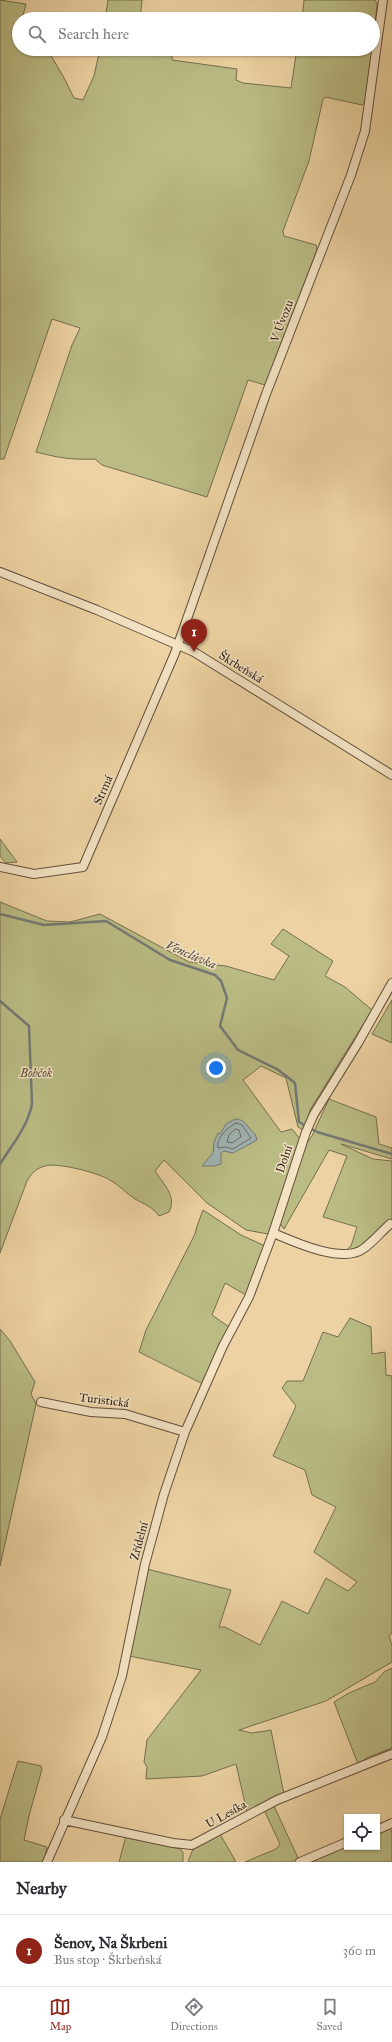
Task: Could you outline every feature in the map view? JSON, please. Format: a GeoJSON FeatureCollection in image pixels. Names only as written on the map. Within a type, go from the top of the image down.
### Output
{"type":"FeatureCollection","features":[{"type":"Feature","properties":{"kind":"street","name":"V Úvozu"},"geometry":{"type":"LineString","coordinates":[[380,22],[383,0]]}},
{"type":"Feature","properties":{"kind":"street","name":"V Úvozu"},"geometry":{"type":"LineString","coordinates":[[177,644],[266,394],[351,176],[365,131],[375,56]]}},
{"type":"Feature","properties":{"kind":"street","name":"Škrbeňská"},"geometry":{"type":"LineString","coordinates":[[0,572],[194,652],[392,775]]}},
{"type":"Feature","properties":{"kind":"street","name":"Strmá"},"geometry":{"type":"LineString","coordinates":[[0,868],[34,874],[83,867],[177,644]]}},
{"type":"Feature","properties":{"kind":"street","name":"Dolní"},"geometry":{"type":"LineString","coordinates":[[273,1233],[310,1123],[320,1102],[358,1043],[392,983]]}},
{"type":"Feature","properties":{"kind":"street"},"geometry":{"type":"LineString","coordinates":[[273,1233],[299,1244],[344,1254],[362,1250],[390,1224]]}},
{"type":"Feature","properties":{"kind":"street","name":"Zřídelní"},"geometry":{"type":"LineString","coordinates":[[47,1862],[64,1820],[102,1737],[122,1676],[147,1557],[164,1494],[185,1432],[223,1346],[249,1297],[273,1233]]}},
{"type":"Feature","properties":{"kind":"street","name":"Turistická"},"geometry":{"type":"LineString","coordinates":[[41,1402],[91,1412],[125,1414],[185,1432]]}},
{"type":"Feature","properties":{"kind":"street","name":"U Lesíka"},"geometry":{"type":"LineString","coordinates":[[64,1820],[183,1845],[192,1845],[277,1800],[392,1754]]}},
{"type":"Feature","properties":{"kind":"street"},"geometry":{"type":"LineString","coordinates":[[380,1829],[392,1823]]}},
{"type":"Feature","properties":{"kind":"street"},"geometry":{"type":"LineString","coordinates":[[300,1862],[344,1843]]}},
{"type":"Feature","properties":{"kind":"green space"},"geometry":{"type":"Polygon","coordinates":[[[0,0],[26,4],[24,12],[12,12],[12,56],[51,56],[74,98],[83,100],[94,76],[98,56],[172,56],[172,60],[237,69],[236,80],[243,83],[291,88],[296,56],[372,56],[366,102],[362,105],[326,97],[323,99],[309,161],[283,231],[284,236],[316,245],[317,250],[265,385],[248,380],[207,497],[102,465],[95,459],[65,458],[36,452],[72,345],[80,328],[52,319],[4,459],[0,459],[0,0]]]}},
{"type":"Feature","properties":{"kind":"green space"},"geometry":{"type":"Polygon","coordinates":[[[108,0],[142,0],[141,12],[106,12],[108,0]]]}},
{"type":"Feature","properties":{"kind":"green space"},"geometry":{"type":"Polygon","coordinates":[[[304,0],[375,0],[377,4],[376,12],[303,12],[304,0]]]}},
{"type":"Feature","properties":{"kind":"green space"},"geometry":{"type":"Polygon","coordinates":[[[0,839],[17,862],[6,863],[0,856],[0,839]]]}},
{"type":"Feature","properties":{"kind":"green space","name":"Bobčok"},"geometry":{"type":"Polygon","coordinates":[[[0,902],[47,921],[70,922],[100,914],[189,962],[226,966],[274,980],[289,956],[271,944],[283,929],[333,961],[325,976],[345,987],[372,1010],[310,1110],[308,1122],[304,1131],[298,1127],[286,1078],[261,1066],[243,1080],[281,1132],[292,1129],[300,1139],[292,1163],[312,1136],[329,1099],[376,1117],[379,1144],[392,1148],[392,1159],[341,1144],[373,1159],[392,1161],[392,1218],[360,1247],[345,1251],[351,1246],[357,1227],[323,1217],[347,1156],[329,1150],[284,1229],[276,1218],[268,1234],[246,1230],[207,1203],[164,1160],[155,1171],[168,1191],[171,1206],[169,1212],[159,1216],[151,1208],[135,1199],[105,1177],[78,1169],[51,1165],[36,1170],[27,1181],[0,1253],[0,902]]]}},
{"type":"Feature","properties":{"kind":"green space"},"geometry":{"type":"Polygon","coordinates":[[[392,1000],[392,1043],[372,1034],[392,1000]]]}},
{"type":"Feature","properties":{"kind":"green space"},"geometry":{"type":"Polygon","coordinates":[[[203,1210],[241,1235],[263,1245],[265,1251],[246,1295],[225,1283],[212,1315],[229,1327],[203,1384],[139,1352],[146,1330],[195,1234],[203,1210]]]}},
{"type":"Feature","properties":{"kind":"green space"},"geometry":{"type":"Polygon","coordinates":[[[350,1318],[371,1327],[372,1354],[385,1352],[386,1375],[392,1376],[392,1633],[389,1636],[392,1645],[392,1662],[326,1701],[239,1730],[252,1733],[271,1730],[284,1794],[247,1812],[236,1764],[202,1776],[146,1779],[147,1767],[144,1762],[147,1740],[201,1670],[129,1656],[147,1569],[231,1590],[219,1627],[225,1627],[260,1645],[282,1601],[308,1614],[326,1578],[348,1591],[357,1582],[314,1552],[336,1507],[312,1495],[305,1470],[273,1456],[296,1406],[282,1388],[287,1381],[303,1381],[323,1332],[338,1337],[350,1318]]]}},
{"type":"Feature","properties":{"kind":"green space"},"geometry":{"type":"Polygon","coordinates":[[[0,1329],[10,1341],[35,1382],[31,1394],[36,1404],[0,1566],[0,1329]]]}},
{"type":"Feature","properties":{"kind":"green space"},"geometry":{"type":"Polygon","coordinates":[[[392,1668],[392,1748],[366,1758],[358,1764],[334,1702],[349,1693],[375,1682],[384,1672],[392,1668]]]}},
{"type":"Feature","properties":{"kind":"green space"},"geometry":{"type":"Polygon","coordinates":[[[18,1761],[41,1766],[42,1769],[24,1840],[47,1847],[44,1862],[0,1862],[0,1819],[18,1761]]]}},
{"type":"Feature","properties":{"kind":"green space"},"geometry":{"type":"Polygon","coordinates":[[[274,1806],[298,1858],[291,1862],[245,1862],[276,1849],[280,1844],[264,1810],[274,1806]]]}},
{"type":"Feature","properties":{"kind":"green space"},"geometry":{"type":"Polygon","coordinates":[[[390,1827],[392,1833],[392,1862],[311,1862],[344,1847],[344,1850],[380,1850],[380,1831],[390,1827]]]}},
{"type":"Feature","properties":{"kind":"green space"},"geometry":{"type":"Polygon","coordinates":[[[220,1834],[236,1862],[188,1862],[193,1849],[220,1834]]]}},
{"type":"Feature","properties":{"kind":"green space"},"geometry":{"type":"Polygon","coordinates":[[[126,1836],[180,1849],[183,1852],[183,1862],[119,1862],[126,1836]]]}},
{"type":"Feature","properties":{"kind":"water"},"geometry":{"type":"Polygon","coordinates":[[[235,1119],[242,1120],[255,1134],[257,1140],[233,1153],[224,1151],[221,1153],[221,1164],[214,1166],[202,1166],[213,1153],[214,1142],[218,1133],[220,1134],[226,1124],[235,1119]]]}},
{"type":"Feature","properties":{"kind":"waterway","name":"Venclůvka"},"geometry":{"type":"LineString","coordinates":[[0,914],[44,925],[106,921],[170,960],[215,975],[221,981],[227,998],[220,1026],[238,1050],[277,1069],[295,1083],[299,1122],[317,1132],[392,1154]]}},
{"type":"Feature","properties":{"kind":"waterway"},"geometry":{"type":"LineString","coordinates":[[0,1001],[29,1026],[32,1104],[23,1128],[0,1164]]}},
{"type":"Feature","properties":{"kind":"place","name":"Šenov, Na Škrbeni"},"geometry":{"type":"Point","coordinates":[194,652]}}]}
